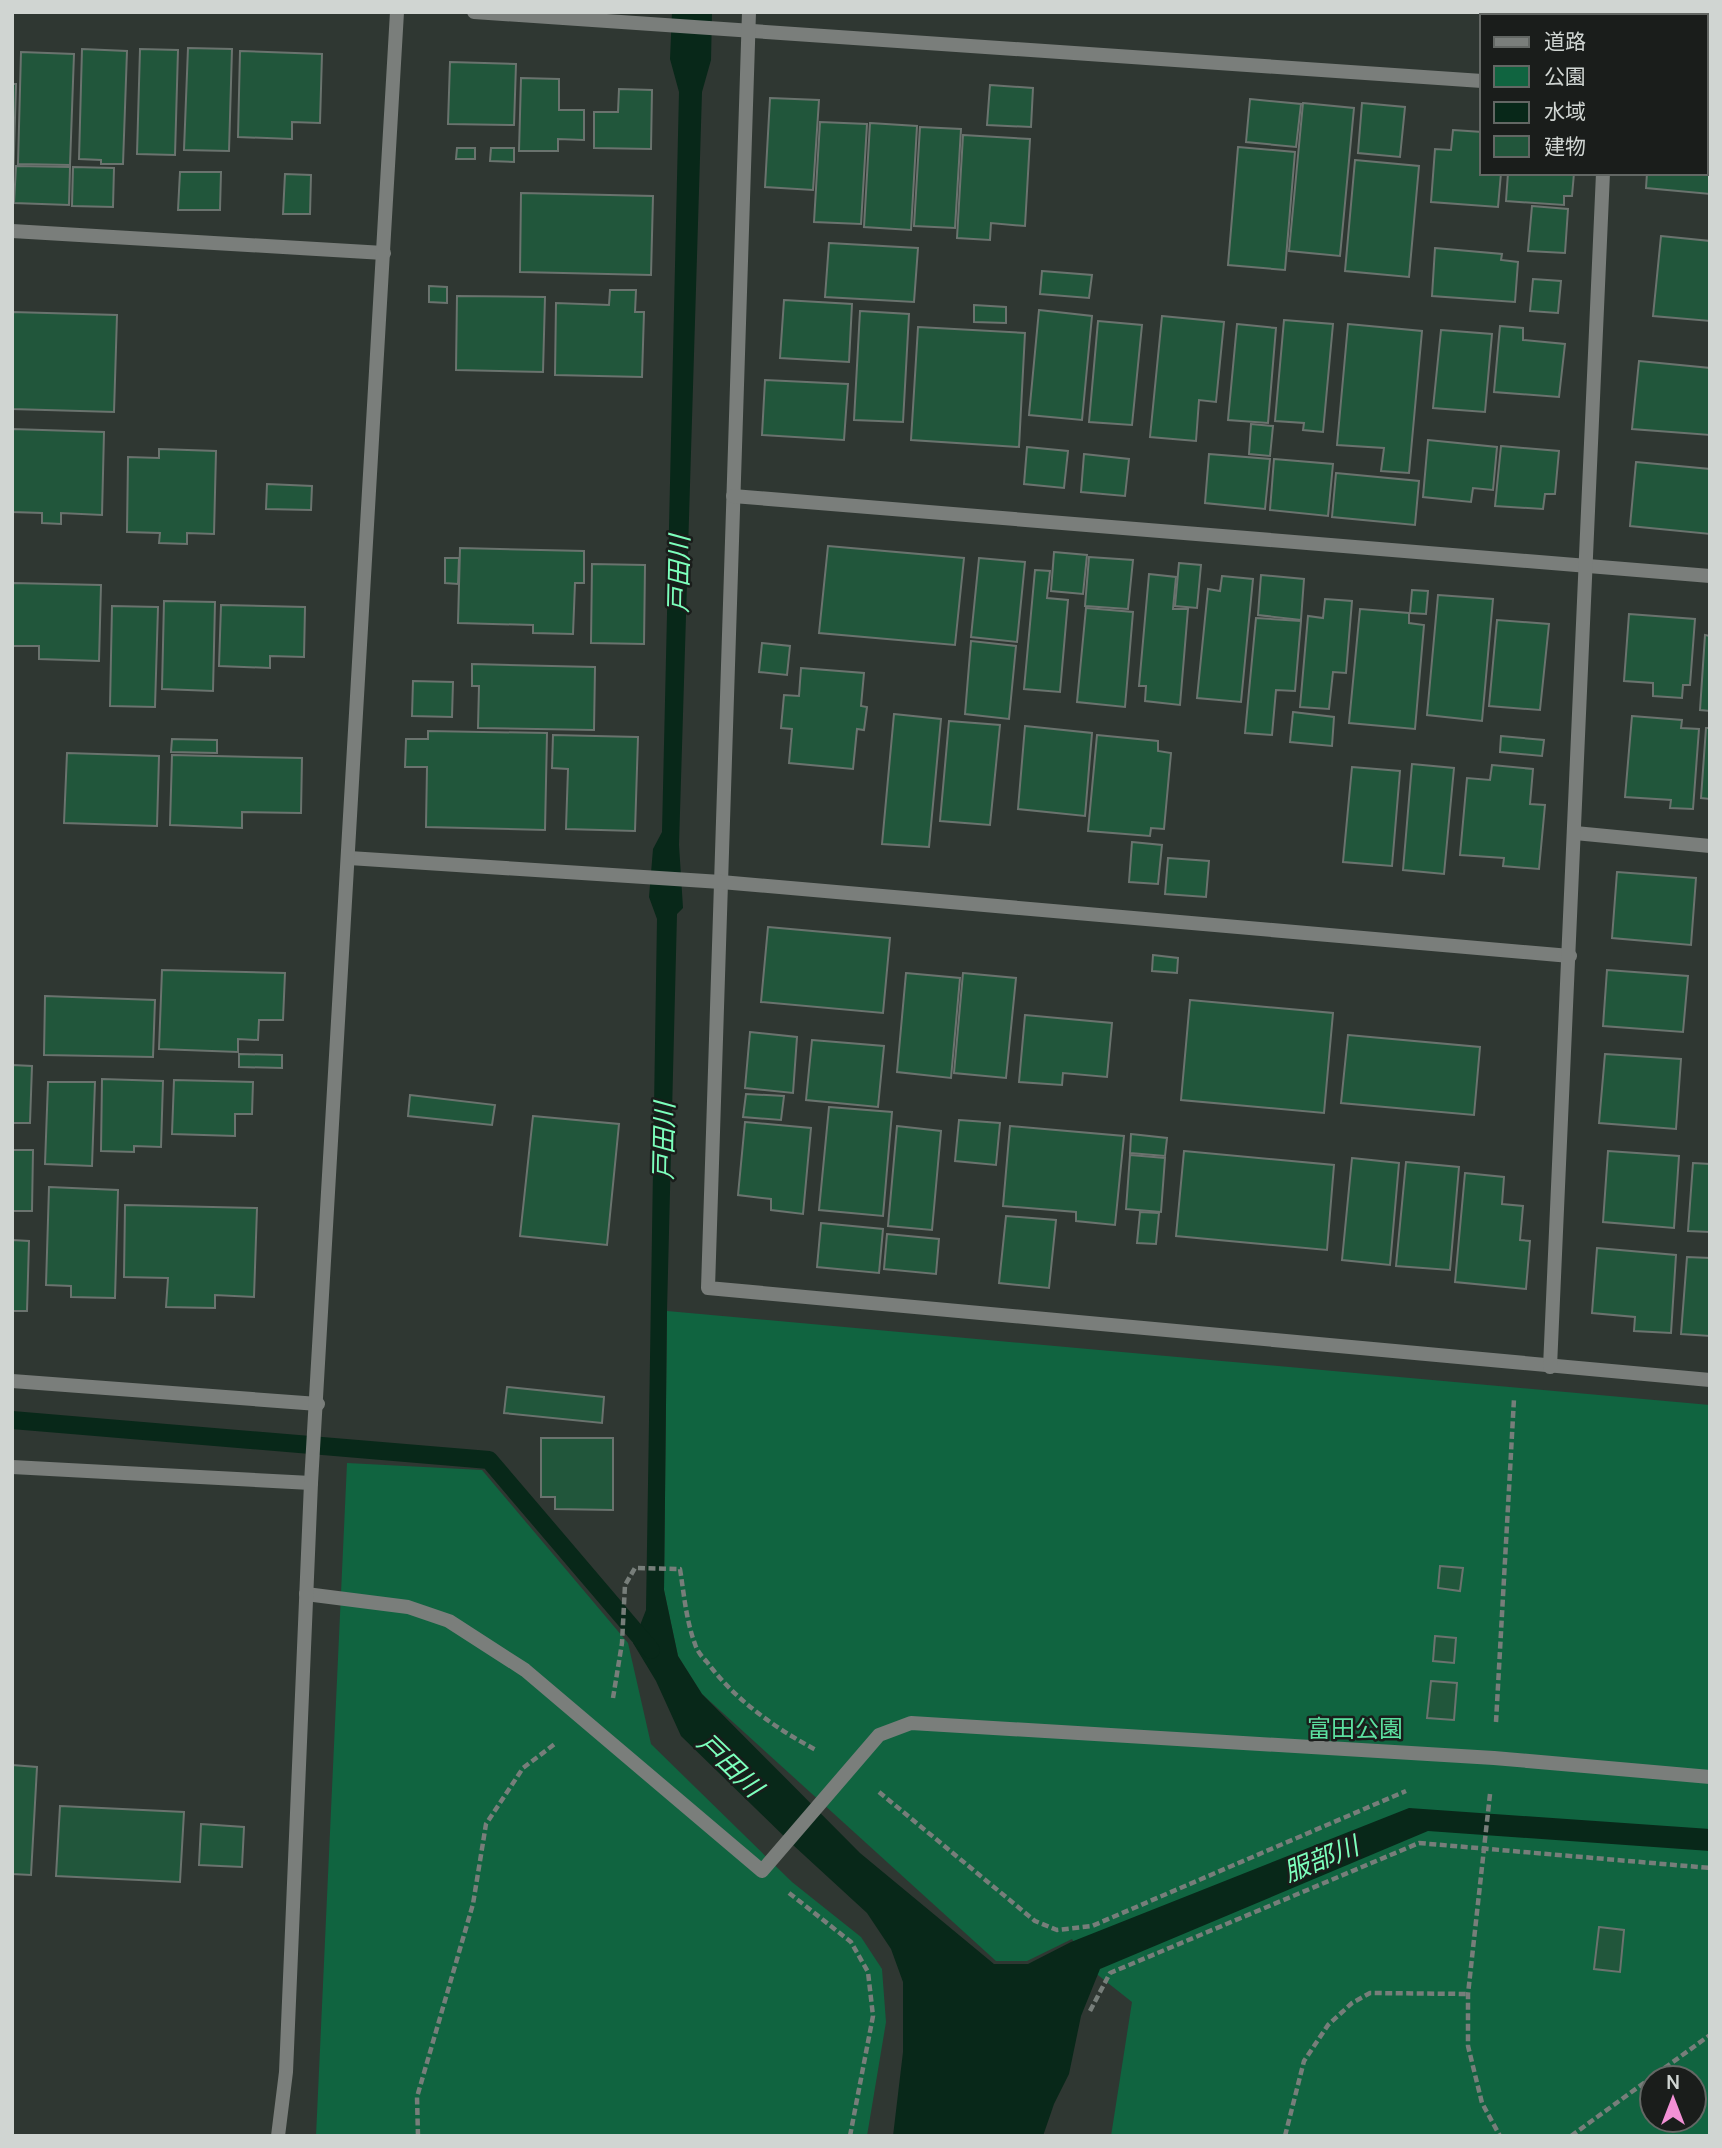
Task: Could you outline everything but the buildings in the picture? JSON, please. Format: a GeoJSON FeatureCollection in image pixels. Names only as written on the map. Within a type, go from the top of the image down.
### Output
{"type":"FeatureCollection","features":[{"type":"Feature","properties":{"kind":"street"},"geometry":{"type":"LineString","coordinates":[[278,2136],[286,2072],[306,1594],[397,12]]}},
{"type":"Feature","properties":{"kind":"street"},"geometry":{"type":"LineString","coordinates":[[474,12],[1480,81]]}},
{"type":"Feature","properties":{"kind":"street"},"geometry":{"type":"LineString","coordinates":[[749,12],[708,1288],[1710,1380]]}},
{"type":"Feature","properties":{"kind":"street"},"geometry":{"type":"LineString","coordinates":[[1550,1367],[1603,175]]}},
{"type":"Feature","properties":{"kind":"street"},"geometry":{"type":"LineString","coordinates":[[12,231],[384,253]]}},
{"type":"Feature","properties":{"kind":"street"},"geometry":{"type":"LineString","coordinates":[[733,496],[1710,576]]}},
{"type":"Feature","properties":{"kind":"street"},"geometry":{"type":"LineString","coordinates":[[1575,832],[1710,846]]}},
{"type":"Feature","properties":{"kind":"street"},"geometry":{"type":"LineString","coordinates":[[349,858],[721,882],[1570,956]]}},
{"type":"Feature","properties":{"kind":"street"},"geometry":{"type":"LineString","coordinates":[[12,1381],[318,1404]]}},
{"type":"Feature","properties":{"kind":"street"},"geometry":{"type":"LineString","coordinates":[[12,1467],[312,1483]]}},
{"type":"Feature","properties":{"kind":"street"},"geometry":{"type":"LineString","coordinates":[[306,1594],[408,1607],[449,1621],[525,1670],[764,1868],[879,1735],[911,1723],[1494,1758],[1710,1777]]}},
{"type":"Feature","properties":{"kind":"path"},"geometry":{"type":"LineString","coordinates":[[1494,1758],[1516,1363]]}},
{"type":"Feature","properties":{"kind":"path"},"geometry":{"type":"LineString","coordinates":[[418,2136],[417,2097],[473,1904],[486,1824],[523,1768],[585,1721],[611,1707],[622,1633],[625,1585],[635,1569],[680,1569],[686,1612],[695,1647],[716,1675],[745,1704],[791,1737],[848,1772],[1035,1921],[1057,1930],[1092,1926],[1411,1789]]}},
{"type":"Feature","properties":{"kind":"path"},"geometry":{"type":"LineString","coordinates":[[1476,1797],[1503,1799]]}},
{"type":"Feature","properties":{"kind":"path"},"geometry":{"type":"LineString","coordinates":[[1489,1804],[1468,1994],[1468,2046],[1482,2103],[1500,2136]]}},
{"type":"Feature","properties":{"kind":"path"},"geometry":{"type":"LineString","coordinates":[[1090,2011],[1110,1973],[1419,1843],[1710,1868]]}},
{"type":"Feature","properties":{"kind":"path"},"geometry":{"type":"LineString","coordinates":[[764,1868],[851,1942],[868,1972],[873,2016],[850,2136]]}},
{"type":"Feature","properties":{"kind":"path"},"geometry":{"type":"LineString","coordinates":[[1285,2136],[1304,2061],[1328,2025],[1352,2003],[1370,1993],[1468,1994]]}},
{"type":"Feature","properties":{"kind":"path"},"geometry":{"type":"LineString","coordinates":[[1571,2136],[1710,2035]]}},
{"type":"Feature","properties":{"kind":"green space","name":"富田公園"},"geometry":{"type":"Polygon","coordinates":[[[667,1311],[1710,1405],[1710,2136],[1111,2136],[1132,2002],[1089,1968],[1072,1939],[1027,1961],[996,1961],[702,1694],[678,1656],[664,1590],[667,1311]]]}},
{"type":"Feature","properties":{"kind":"green space"},"geometry":{"type":"Polygon","coordinates":[[[347,1463],[482,1470],[628,1643],[651,1744],[792,1882],[861,1937],[882,1969],[886,2022],[867,2136],[316,2136],[347,1463]]]}},
{"type":"Feature","properties":{"kind":"water"},"geometry":{"type":"Polygon","coordinates":[[[672,12],[712,12],[711,60],[702,92],[679,845],[683,908],[677,914],[667,1311],[664,1590],[678,1656],[702,1694],[860,1853],[994,1964],[1028,1964],[1071,1942],[1409,1808],[1710,1829],[1710,1851],[1428,1831],[1100,1969],[1081,2016],[1069,2074],[1054,2104],[1043,2136],[893,2136],[903,2052],[903,1982],[891,1949],[867,1913],[681,1736],[656,1681],[633,1643],[646,1610],[657,919],[649,897],[653,849],[662,832],[679,92],[670,59],[672,12]]]}},
{"type":"Feature","properties":{"kind":"waterway"},"geometry":{"type":"LineString","coordinates":[[12,1420],[489,1460],[651,1650]]}},
{"type":"Feature","properties":{"kind":"water label","name":"戸田川"},"geometry":{"type":"Point","coordinates":[679,574]}},
{"type":"Feature","properties":{"kind":"water label","name":"戸田川"},"geometry":{"type":"Point","coordinates":[664,1141]}},
{"type":"Feature","properties":{"kind":"water label","name":"戸田川"},"geometry":{"type":"Point","coordinates":[730,1765]}},
{"type":"Feature","properties":{"kind":"water label","name":"服部川"},"geometry":{"type":"Point","coordinates":[1321,1859]}}]}
